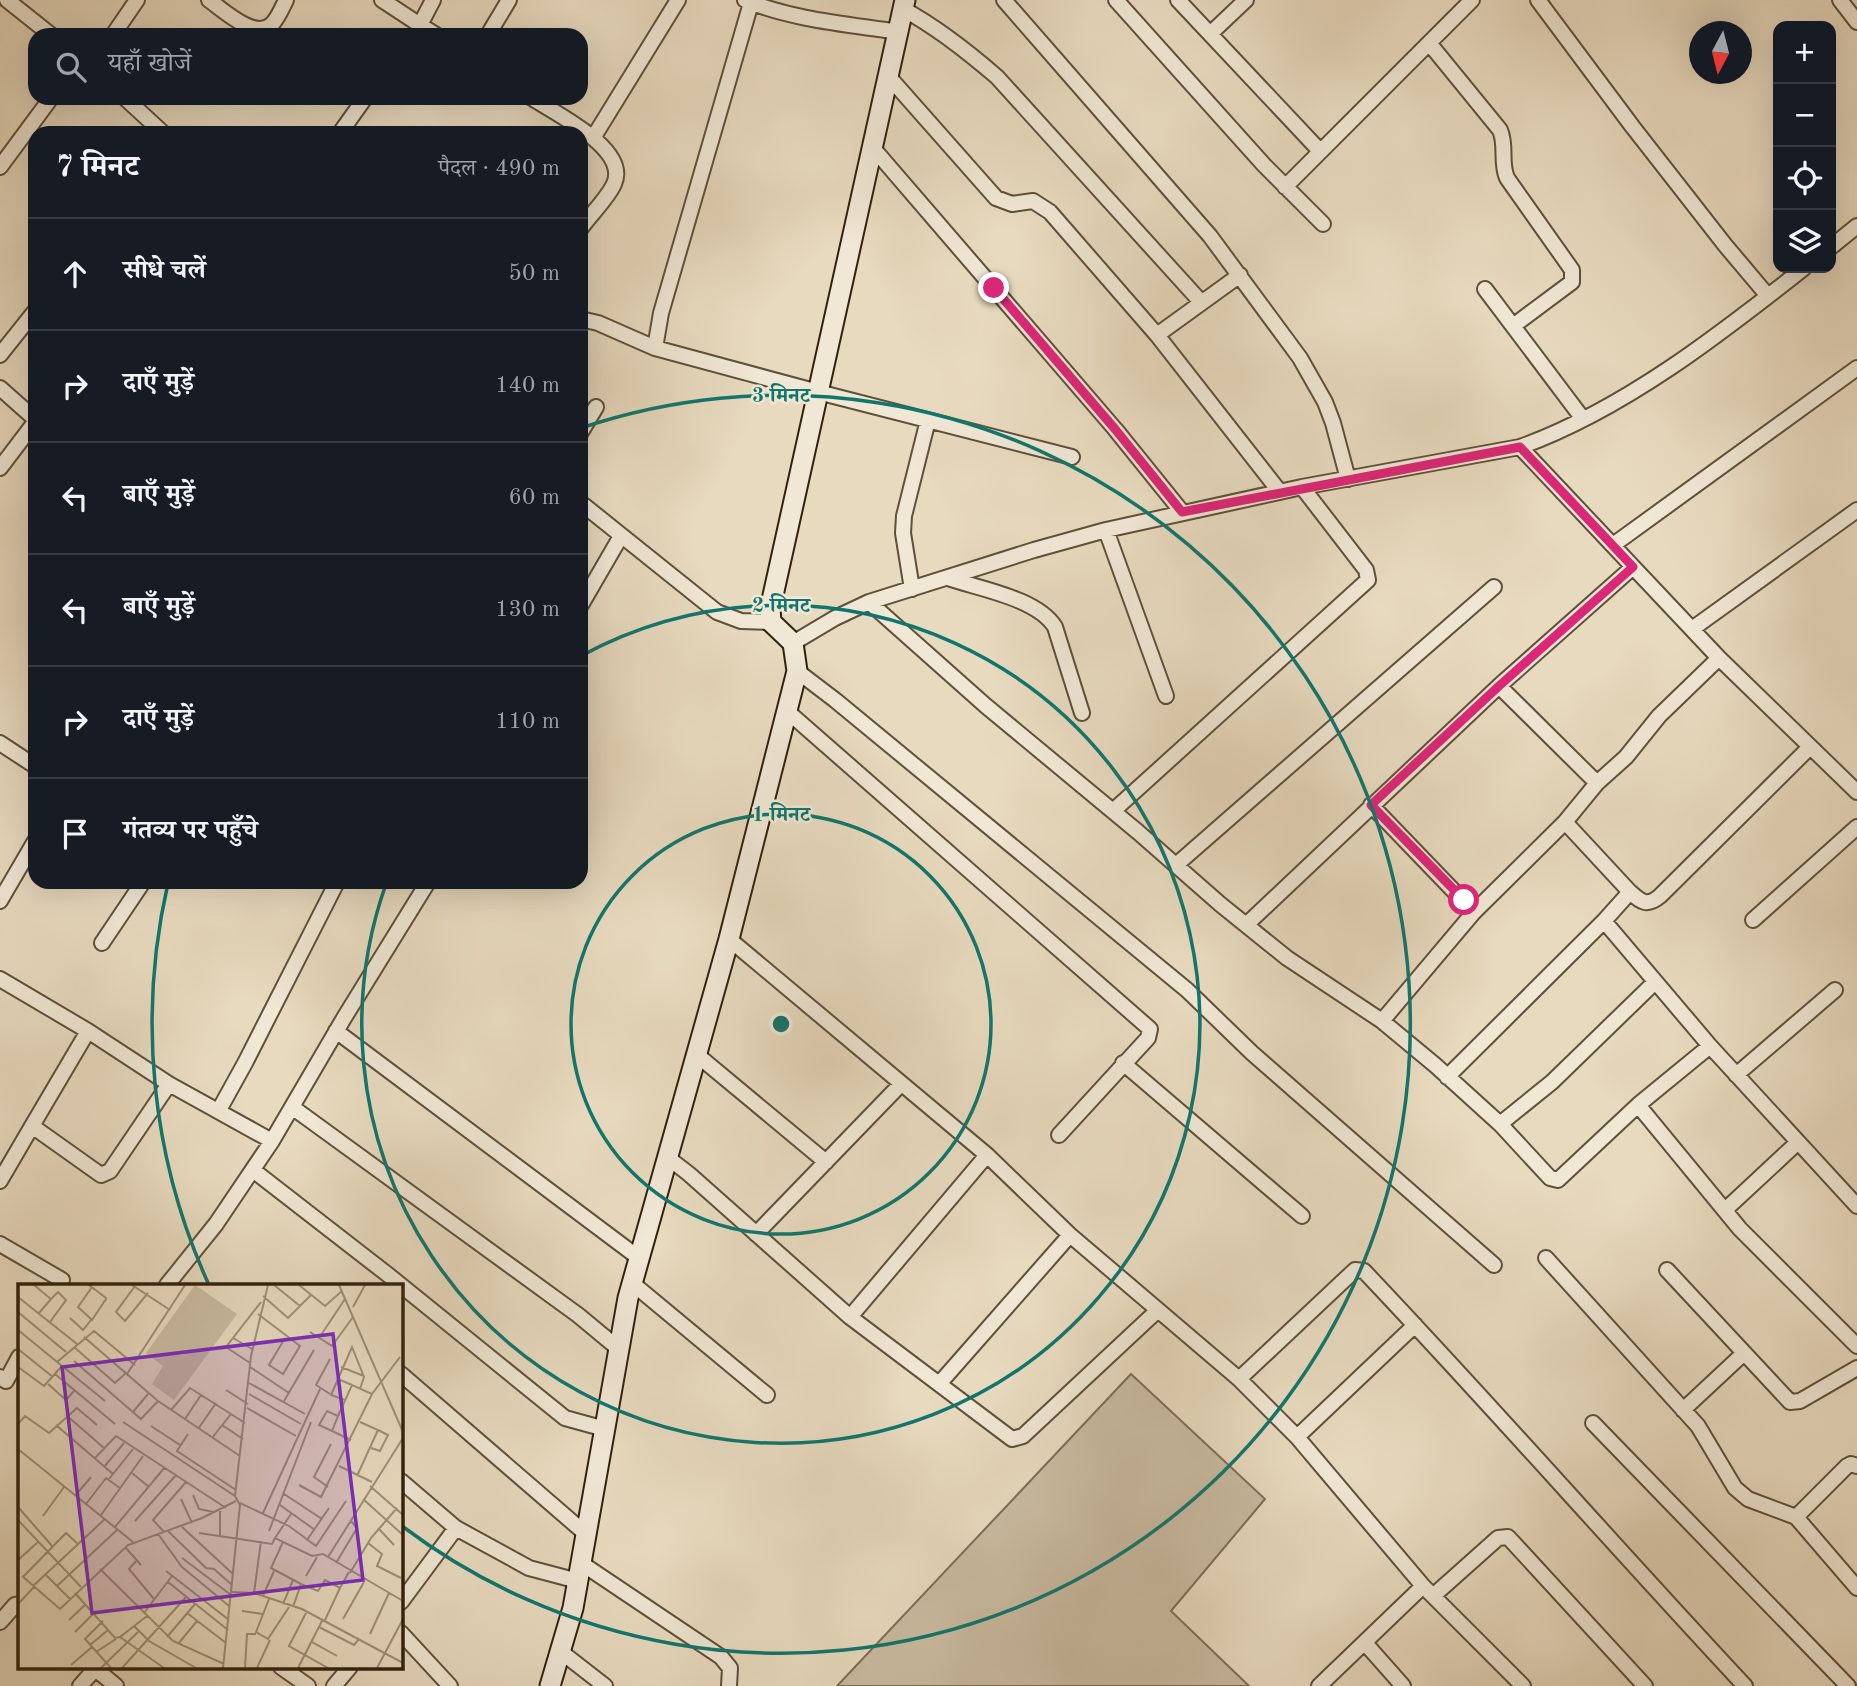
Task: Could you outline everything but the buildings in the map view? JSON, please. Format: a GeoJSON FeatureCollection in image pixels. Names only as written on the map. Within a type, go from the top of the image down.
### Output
{"type":"FeatureCollection","features":[{"type":"Feature","properties":{"kind":"street"},"geometry":{"type":"LineString","coordinates":[[7,0],[42,28]]}},
{"type":"Feature","properties":{"kind":"street"},"geometry":{"type":"LineString","coordinates":[[118,28],[137,0]]}},
{"type":"Feature","properties":{"kind":"street"},"geometry":{"type":"LineString","coordinates":[[209,0],[250,28]]}},
{"type":"Feature","properties":{"kind":"street"},"geometry":{"type":"LineString","coordinates":[[268,28],[286,0]]}},
{"type":"Feature","properties":{"kind":"street"},"geometry":{"type":"LineString","coordinates":[[382,0],[425,28]]}},
{"type":"Feature","properties":{"kind":"street"},"geometry":{"type":"LineString","coordinates":[[420,25],[433,0]]}},
{"type":"Feature","properties":{"kind":"street"},"geometry":{"type":"LineString","coordinates":[[492,28],[509,0]]}},
{"type":"Feature","properties":{"kind":"street"},"geometry":{"type":"LineString","coordinates":[[593,138],[678,0]]}},
{"type":"Feature","properties":{"kind":"street"},"geometry":{"type":"LineString","coordinates":[[1004,0],[1174,194],[1240,275],[1300,358],[1325,401],[1348,479]]}},
{"type":"Feature","properties":{"kind":"street"},"geometry":{"type":"LineString","coordinates":[[1116,0],[1285,187],[1322,224]]}},
{"type":"Feature","properties":{"kind":"street"},"geometry":{"type":"LineString","coordinates":[[1178,0],[1320,151]]}},
{"type":"Feature","properties":{"kind":"street"},"geometry":{"type":"LineString","coordinates":[[1210,34],[1245,0]]}},
{"type":"Feature","properties":{"kind":"street"},"geometry":{"type":"LineString","coordinates":[[1285,187],[1472,0]]}},
{"type":"Feature","properties":{"kind":"street"},"geometry":{"type":"LineString","coordinates":[[1538,0],[1632,126],[1768,296]]}},
{"type":"Feature","properties":{"kind":"street"},"geometry":{"type":"LineString","coordinates":[[655,348],[662,313],[748,1],[811,19],[899,32]]}},
{"type":"Feature","properties":{"kind":"street"},"geometry":{"type":"LineString","coordinates":[[1842,1],[1857,22]]}},
{"type":"Feature","properties":{"kind":"street"},"geometry":{"type":"LineString","coordinates":[[771,622],[770,609],[904,4],[997,77],[1201,302]]}},
{"type":"Feature","properties":{"kind":"street"},"geometry":{"type":"LineString","coordinates":[[1429,43],[1500,130],[1504,139],[1502,168],[1507,178],[1572,270],[1573,276],[1567,286],[1513,326]]}},
{"type":"Feature","properties":{"kind":"street"},"geometry":{"type":"LineString","coordinates":[[888,76],[996,198],[1012,204],[1033,201],[1050,212],[1157,335],[1280,492]]}},
{"type":"Feature","properties":{"kind":"street"},"geometry":{"type":"LineString","coordinates":[[30,126],[46,105]]}},
{"type":"Feature","properties":{"kind":"street"},"geometry":{"type":"LineString","coordinates":[[133,105],[155,126]]}},
{"type":"Feature","properties":{"kind":"street"},"geometry":{"type":"LineString","coordinates":[[345,126],[360,105]]}},
{"type":"Feature","properties":{"kind":"street"},"geometry":{"type":"LineString","coordinates":[[543,105],[575,126]]}},
{"type":"Feature","properties":{"kind":"street"},"geometry":{"type":"LineString","coordinates":[[0,167],[28,129]]}},
{"type":"Feature","properties":{"kind":"street"},"geometry":{"type":"LineString","coordinates":[[588,135],[603,145],[614,159],[616,175],[614,184],[588,219]]}},
{"type":"Feature","properties":{"kind":"street"},"geometry":{"type":"LineString","coordinates":[[873,148],[1115,429],[1182,512]]}},
{"type":"Feature","properties":{"kind":"street"},"geometry":{"type":"LineString","coordinates":[[1836,243],[1857,226]]}},
{"type":"Feature","properties":{"kind":"street"},"geometry":{"type":"LineString","coordinates":[[793,643],[869,602],[1106,530],[1302,487],[1520,447],[1557,434],[1627,395],[1675,363],[1798,273]]}},
{"type":"Feature","properties":{"kind":"street"},"geometry":{"type":"LineString","coordinates":[[1157,335],[1240,275]]}},
{"type":"Feature","properties":{"kind":"street"},"geometry":{"type":"LineString","coordinates":[[1485,289],[1583,419]]}},
{"type":"Feature","properties":{"kind":"street"},"geometry":{"type":"LineString","coordinates":[[588,320],[655,348],[1072,457]]}},
{"type":"Feature","properties":{"kind":"street"},"geometry":{"type":"LineString","coordinates":[[0,355],[28,321]]}},
{"type":"Feature","properties":{"kind":"street"},"geometry":{"type":"LineString","coordinates":[[1613,545],[1857,368]]}},
{"type":"Feature","properties":{"kind":"street"},"geometry":{"type":"LineString","coordinates":[[0,388],[28,414]]}},
{"type":"Feature","properties":{"kind":"street"},"geometry":{"type":"LineString","coordinates":[[588,420],[596,407]]}},
{"type":"Feature","properties":{"kind":"street"},"geometry":{"type":"LineString","coordinates":[[912,589],[904,541],[904,516],[928,420]]}},
{"type":"Feature","properties":{"kind":"street"},"geometry":{"type":"LineString","coordinates":[[0,468],[28,430]]}},
{"type":"Feature","properties":{"kind":"street"},"geometry":{"type":"LineString","coordinates":[[1520,447],[1719,658],[1857,792]]}},
{"type":"Feature","properties":{"kind":"street"},"geometry":{"type":"LineString","coordinates":[[1113,811],[1368,580],[1366,570],[1302,487]]}},
{"type":"Feature","properties":{"kind":"street"},"geometry":{"type":"LineString","coordinates":[[550,1686],[573,1608],[632,1283],[729,939],[797,671],[793,643],[771,622],[741,621],[717,612],[588,509]]}},
{"type":"Feature","properties":{"kind":"street"},"geometry":{"type":"LineString","coordinates":[[1692,629],[1857,510]]}},
{"type":"Feature","properties":{"kind":"street"},"geometry":{"type":"LineString","coordinates":[[1106,530],[1166,696]]}},
{"type":"Feature","properties":{"kind":"street"},"geometry":{"type":"LineString","coordinates":[[588,593],[621,536]]}},
{"type":"Feature","properties":{"kind":"street"},"geometry":{"type":"LineString","coordinates":[[1246,925],[1499,686],[1633,567]]}},
{"type":"Feature","properties":{"kind":"street"},"geometry":{"type":"LineString","coordinates":[[948,578],[1029,604],[1048,615],[1055,627],[1082,713]]}},
{"type":"Feature","properties":{"kind":"street"},"geometry":{"type":"LineString","coordinates":[[1176,865],[1494,587]]}},
{"type":"Feature","properties":{"kind":"street"},"geometry":{"type":"LineString","coordinates":[[869,602],[986,706],[1246,925],[1287,958],[1382,1021],[1500,1124],[1550,1178],[1556,1181],[1638,1105],[1710,1046]]}},
{"type":"Feature","properties":{"kind":"street"},"geometry":{"type":"LineString","coordinates":[[1382,1021],[1474,912],[1565,822],[1597,783],[1626,757],[1658,716],[1719,658]]}},
{"type":"Feature","properties":{"kind":"street"},"geometry":{"type":"LineString","coordinates":[[797,671],[1187,990],[1252,1053],[1494,1265]]}},
{"type":"Feature","properties":{"kind":"street"},"geometry":{"type":"LineString","coordinates":[[1499,686],[1597,783]]}},
{"type":"Feature","properties":{"kind":"street"},"geometry":{"type":"LineString","coordinates":[[787,711],[1148,1026],[1151,1031],[1148,1038],[1059,1135]]}},
{"type":"Feature","properties":{"kind":"street"},"geometry":{"type":"LineString","coordinates":[[0,743],[28,761]]}},
{"type":"Feature","properties":{"kind":"street"},"geometry":{"type":"LineString","coordinates":[[1565,822],[1630,891],[1645,903],[1654,902],[1810,747]]}},
{"type":"Feature","properties":{"kind":"street"},"geometry":{"type":"LineString","coordinates":[[1371,805],[1474,912]]}},
{"type":"Feature","properties":{"kind":"street"},"geometry":{"type":"LineString","coordinates":[[1753,920],[1857,827]]}},
{"type":"Feature","properties":{"kind":"street"},"geometry":{"type":"LineString","coordinates":[[0,901],[28,853]]}},
{"type":"Feature","properties":{"kind":"street"},"geometry":{"type":"LineString","coordinates":[[102,943],[138,889]]}},
{"type":"Feature","properties":{"kind":"street"},"geometry":{"type":"LineString","coordinates":[[219,1110],[333,889]]}},
{"type":"Feature","properties":{"kind":"street"},"geometry":{"type":"LineString","coordinates":[[168,1284],[216,1224],[272,1141],[424,889]]}},
{"type":"Feature","properties":{"kind":"street"},"geometry":{"type":"LineString","coordinates":[[1447,1077],[1604,921],[1630,891]]}},
{"type":"Feature","properties":{"kind":"street"},"geometry":{"type":"LineString","coordinates":[[1604,921],[1710,1046],[1857,1206]]}},
{"type":"Feature","properties":{"kind":"street"},"geometry":{"type":"LineString","coordinates":[[729,939],[988,1155],[1070,1235],[1239,1379],[1297,1437],[1428,1591],[1523,1686]]}},
{"type":"Feature","properties":{"kind":"street"},"geometry":{"type":"LineString","coordinates":[[0,979],[88,1031],[169,1084],[272,1141]]}},
{"type":"Feature","properties":{"kind":"street"},"geometry":{"type":"LineString","coordinates":[[1500,1124],[1552,1082],[1655,982]]}},
{"type":"Feature","properties":{"kind":"street"},"geometry":{"type":"LineString","coordinates":[[1736,1075],[1835,990]]}},
{"type":"Feature","properties":{"kind":"street"},"geometry":{"type":"LineString","coordinates":[[0,1181],[88,1031]]}},
{"type":"Feature","properties":{"kind":"street"},"geometry":{"type":"LineString","coordinates":[[336,1031],[639,1258]]}},
{"type":"Feature","properties":{"kind":"street"},"geometry":{"type":"LineString","coordinates":[[696,1054],[826,1162]]}},
{"type":"Feature","properties":{"kind":"street"},"geometry":{"type":"LineString","coordinates":[[1123,1063],[1302,1216]]}},
{"type":"Feature","properties":{"kind":"street"},"geometry":{"type":"LineString","coordinates":[[32,1126],[96,1173],[106,1174],[169,1084]]}},
{"type":"Feature","properties":{"kind":"street"},"geometry":{"type":"LineString","coordinates":[[755,1234],[901,1084]]}},
{"type":"Feature","properties":{"kind":"street"},"geometry":{"type":"LineString","coordinates":[[1638,1105],[1750,1238],[1857,1346]]}},
{"type":"Feature","properties":{"kind":"street"},"geometry":{"type":"LineString","coordinates":[[292,1108],[567,1307],[619,1349]]}},
{"type":"Feature","properties":{"kind":"street"},"geometry":{"type":"LineString","coordinates":[[1725,1210],[1797,1143]]}},
{"type":"Feature","properties":{"kind":"street"},"geometry":{"type":"LineString","coordinates":[[850,1317],[898,1257],[988,1155]]}},
{"type":"Feature","properties":{"kind":"street"},"geometry":{"type":"LineString","coordinates":[[667,1157],[850,1317],[1006,1436],[1018,1439],[1158,1310]]}},
{"type":"Feature","properties":{"kind":"street"},"geometry":{"type":"LineString","coordinates":[[253,1170],[383,1280]]}},
{"type":"Feature","properties":{"kind":"street"},"geometry":{"type":"LineString","coordinates":[[939,1384],[1070,1235]]}},
{"type":"Feature","properties":{"kind":"street"},"geometry":{"type":"LineString","coordinates":[[0,1244],[64,1283]]}},
{"type":"Feature","properties":{"kind":"street"},"geometry":{"type":"LineString","coordinates":[[1546,1258],[1706,1437],[1735,1488],[1748,1499],[1796,1517],[1857,1588]]}},
{"type":"Feature","properties":{"kind":"street"},"geometry":{"type":"LineString","coordinates":[[1239,1379],[1355,1270],[1364,1271],[1745,1686]]}},
{"type":"Feature","properties":{"kind":"street"},"geometry":{"type":"LineString","coordinates":[[1667,1270],[1790,1402],[1800,1401],[1857,1368]]}},
{"type":"Feature","properties":{"kind":"street"},"geometry":{"type":"LineString","coordinates":[[632,1283],[767,1395]]}},
{"type":"Feature","properties":{"kind":"street"},"geometry":{"type":"LineString","coordinates":[[402,1294],[565,1418],[605,1429]]}},
{"type":"Feature","properties":{"kind":"street"},"geometry":{"type":"LineString","coordinates":[[1297,1437],[1415,1325]]}},
{"type":"Feature","properties":{"kind":"street"},"geometry":{"type":"LineString","coordinates":[[1683,1410],[1743,1354]]}},
{"type":"Feature","properties":{"kind":"street"},"geometry":{"type":"LineString","coordinates":[[2,1384],[18,1359]]}},
{"type":"Feature","properties":{"kind":"street"},"geometry":{"type":"LineString","coordinates":[[402,1375],[586,1534]]}},
{"type":"Feature","properties":{"kind":"street"},"geometry":{"type":"LineString","coordinates":[[1593,1423],[1848,1686]]}},
{"type":"Feature","properties":{"kind":"street"},"geometry":{"type":"LineString","coordinates":[[1796,1517],[1847,1466],[1857,1466]]}},
{"type":"Feature","properties":{"kind":"street"},"geometry":{"type":"LineString","coordinates":[[402,1482],[456,1528],[529,1568],[580,1572],[721,1657],[730,1668],[729,1686]]}},
{"type":"Feature","properties":{"kind":"street"},"geometry":{"type":"LineString","coordinates":[[402,1601],[456,1528]]}},
{"type":"Feature","properties":{"kind":"street"},"geometry":{"type":"LineString","coordinates":[[1319,1686],[1365,1643],[1428,1591],[1499,1538],[1508,1537],[1646,1686]]}},
{"type":"Feature","properties":{"kind":"street"},"geometry":{"type":"LineString","coordinates":[[0,1622],[18,1604]]}},
{"type":"Feature","properties":{"kind":"street"},"geometry":{"type":"LineString","coordinates":[[402,1634],[450,1686]]}},
{"type":"Feature","properties":{"kind":"street"},"geometry":{"type":"LineString","coordinates":[[1365,1643],[1403,1686]]}},
{"type":"Feature","properties":{"kind":"street"},"geometry":{"type":"LineString","coordinates":[[561,1651],[605,1686]]}},
{"type":"Feature","properties":{"kind":"street"},"geometry":{"type":"LineString","coordinates":[[80,1686],[94,1668],[116,1686]]}},
{"type":"Feature","properties":{"kind":"street"},"geometry":{"type":"LineString","coordinates":[[282,1668],[308,1686]]}},
{"type":"Feature","properties":{"kind":"street"},"geometry":{"type":"LineString","coordinates":[[334,1686],[349,1668]]}},
{"type":"Feature","properties":{"kind":"shaded area"},"geometry":{"type":"Polygon","coordinates":[[[1131,1374],[1265,1499],[1171,1611],[1249,1686],[837,1686],[1131,1374]]]}},
{"type":"Feature","properties":{"kind":"route"},"geometry":{"type":"LineString","coordinates":[[994,288],[1182,512],[1520,447],[1633,567],[1371,805],[1464,900]]}}]}
